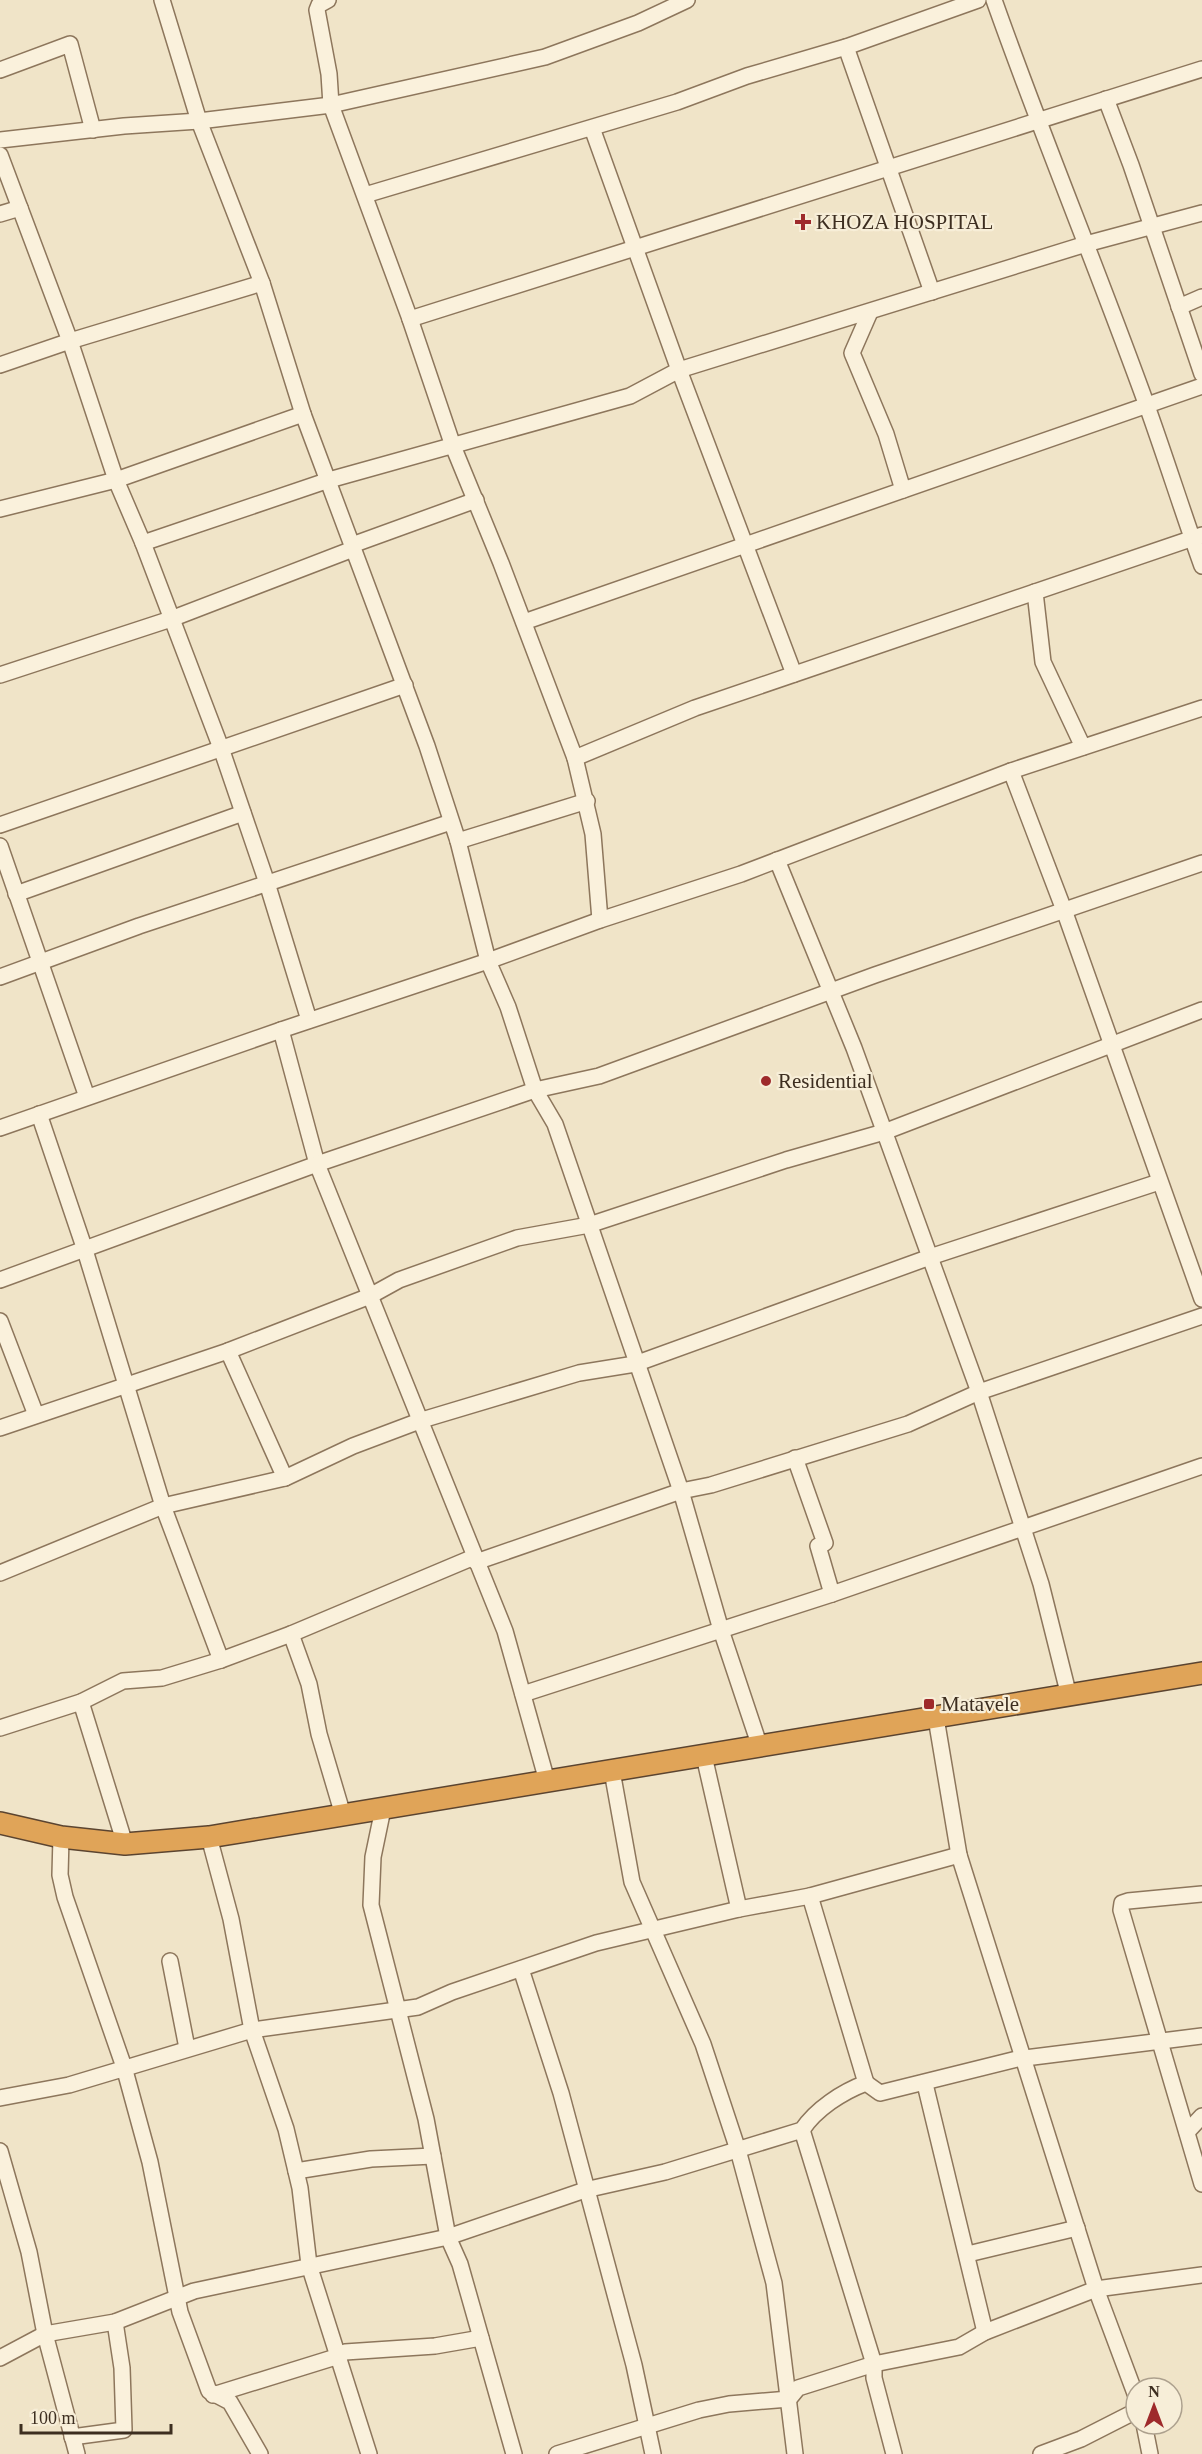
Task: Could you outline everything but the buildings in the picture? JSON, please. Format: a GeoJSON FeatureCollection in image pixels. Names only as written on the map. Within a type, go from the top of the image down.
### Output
{"type":"FeatureCollection","features":[{"type":"Feature","properties":{"kind":"highway"},"geometry":{"type":"LineString","coordinates":[[0,1823],[61,1838],[125,1844],[209,1837],[1202,1673]]}},
{"type":"Feature","properties":{"kind":"street"},"geometry":{"type":"LineString","coordinates":[[162,0],[199,121],[262,283],[303,414],[405,685],[458,841],[488,961],[508,1008],[535,1090],[555,1124],[635,1365],[681,1491],[721,1630],[760,1747]]}},
{"type":"Feature","properties":{"kind":"street"},"geometry":{"type":"LineString","coordinates":[[328,0],[319,5],[317,10],[329,74],[331,105],[410,319],[453,446],[524,622],[575,758],[593,834],[600,920]]}},
{"type":"Feature","properties":{"kind":"street"},"geometry":{"type":"LineString","coordinates":[[0,140],[199,121],[331,105],[545,57],[617,31],[687,0]]}},
{"type":"Feature","properties":{"kind":"street"},"geometry":{"type":"LineString","coordinates":[[365,195],[677,102],[747,76],[846,48],[978,0]]}},
{"type":"Feature","properties":{"kind":"street"},"geometry":{"type":"LineString","coordinates":[[994,0],[1036,121],[1086,244],[1197,537],[1202,566]]}},
{"type":"Feature","properties":{"kind":"street"},"geometry":{"type":"LineString","coordinates":[[0,70],[70,44],[93,130]]}},
{"type":"Feature","properties":{"kind":"street"},"geometry":{"type":"LineString","coordinates":[[846,48],[932,292]]}},
{"type":"Feature","properties":{"kind":"street"},"geometry":{"type":"LineString","coordinates":[[410,319],[634,246],[1202,69]]}},
{"type":"Feature","properties":{"kind":"street"},"geometry":{"type":"LineString","coordinates":[[1106,99],[1131,165],[1202,374]]}},
{"type":"Feature","properties":{"kind":"street"},"geometry":{"type":"LineString","coordinates":[[592,128],[679,370],[794,674]]}},
{"type":"Feature","properties":{"kind":"street"},"geometry":{"type":"LineString","coordinates":[[0,155],[70,341],[116,480],[143,543],[221,748],[267,883],[309,1020]]}},
{"type":"Feature","properties":{"kind":"street"},"geometry":{"type":"LineString","coordinates":[[0,213],[20,208]]}},
{"type":"Feature","properties":{"kind":"street"},"geometry":{"type":"LineString","coordinates":[[143,543],[329,480],[630,396],[679,370],[1086,244],[1151,229],[1202,213]]}},
{"type":"Feature","properties":{"kind":"street"},"geometry":{"type":"LineString","coordinates":[[0,365],[70,341],[262,283]]}},
{"type":"Feature","properties":{"kind":"street"},"geometry":{"type":"LineString","coordinates":[[1179,307],[1202,297]]}},
{"type":"Feature","properties":{"kind":"street"},"geometry":{"type":"LineString","coordinates":[[870,312],[852,353],[886,434],[903,490]]}},
{"type":"Feature","properties":{"kind":"street"},"geometry":{"type":"LineString","coordinates":[[524,622],[1202,386]]}},
{"type":"Feature","properties":{"kind":"street"},"geometry":{"type":"LineString","coordinates":[[0,509],[116,480],[303,414]]}},
{"type":"Feature","properties":{"kind":"street"},"geometry":{"type":"LineString","coordinates":[[0,675],[171,619],[476,500]]}},
{"type":"Feature","properties":{"kind":"street"},"geometry":{"type":"LineString","coordinates":[[575,758],[695,708],[1197,537]]}},
{"type":"Feature","properties":{"kind":"street"},"geometry":{"type":"LineString","coordinates":[[1035,592],[1044,662],[1076,733],[1077,749]]}},
{"type":"Feature","properties":{"kind":"street"},"geometry":{"type":"LineString","coordinates":[[0,825],[405,685]]}},
{"type":"Feature","properties":{"kind":"street"},"geometry":{"type":"LineString","coordinates":[[0,1128],[281,1029],[488,961],[777,860],[1011,771],[1202,708]]}},
{"type":"Feature","properties":{"kind":"street"},"geometry":{"type":"LineString","coordinates":[[1011,771],[1064,910],[1202,1299]]}},
{"type":"Feature","properties":{"kind":"street"},"geometry":{"type":"LineString","coordinates":[[458,841],[587,801]]}},
{"type":"Feature","properties":{"kind":"street"},"geometry":{"type":"LineString","coordinates":[[16,894],[243,813]]}},
{"type":"Feature","properties":{"kind":"street"},"geometry":{"type":"LineString","coordinates":[[0,978],[40,965],[139,926],[451,822]]}},
{"type":"Feature","properties":{"kind":"street"},"geometry":{"type":"LineString","coordinates":[[0,846],[40,965],[69,1038],[87,1097]]}},
{"type":"Feature","properties":{"kind":"street"},"geometry":{"type":"LineString","coordinates":[[777,860],[884,1132],[979,1392],[1024,1527],[1069,1696]]}},
{"type":"Feature","properties":{"kind":"street"},"geometry":{"type":"LineString","coordinates":[[0,1280],[84,1247],[318,1164],[535,1090],[599,1076],[830,991],[1202,863]]}},
{"type":"Feature","properties":{"kind":"street"},"geometry":{"type":"LineString","coordinates":[[0,1428],[124,1384],[228,1351],[370,1296],[399,1280],[517,1238],[589,1225],[786,1160],[884,1132],[1202,1010]]}},
{"type":"Feature","properties":{"kind":"street"},"geometry":{"type":"LineString","coordinates":[[281,1029],[318,1164],[505,1631],[547,1781]]}},
{"type":"Feature","properties":{"kind":"street"},"geometry":{"type":"LineString","coordinates":[[39,1114],[84,1247],[163,1506],[221,1660]]}},
{"type":"Feature","properties":{"kind":"street"},"geometry":{"type":"LineString","coordinates":[[0,1573],[163,1506],[285,1478],[353,1446],[422,1420],[579,1373],[635,1365],[930,1257],[1159,1182]]}},
{"type":"Feature","properties":{"kind":"street"},"geometry":{"type":"LineString","coordinates":[[0,1728],[81,1702],[123,1681],[162,1678],[221,1660],[475,1560],[681,1491],[711,1485],[908,1424],[979,1392],[1202,1316]]}},
{"type":"Feature","properties":{"kind":"street"},"geometry":{"type":"LineString","coordinates":[[0,1321],[36,1415]]}},
{"type":"Feature","properties":{"kind":"street"},"geometry":{"type":"LineString","coordinates":[[228,1351],[285,1478]]}},
{"type":"Feature","properties":{"kind":"street"},"geometry":{"type":"LineString","coordinates":[[795,1458],[825,1543],[818,1546],[832,1594]]}},
{"type":"Feature","properties":{"kind":"street"},"geometry":{"type":"LineString","coordinates":[[523,1694],[832,1594],[1202,1466]]}},
{"type":"Feature","properties":{"kind":"street"},"geometry":{"type":"LineString","coordinates":[[291,1634],[309,1684],[319,1734],[343,1815]]}},
{"type":"Feature","properties":{"kind":"street"},"geometry":{"type":"LineString","coordinates":[[81,1702],[125,1844]]}},
{"type":"Feature","properties":{"kind":"street"},"geometry":{"type":"LineString","coordinates":[[936,1718],[959,1855],[1096,2289],[1129,2376]]}},
{"type":"Feature","properties":{"kind":"street"},"geometry":{"type":"LineString","coordinates":[[704,1756],[739,1909]]}},
{"type":"Feature","properties":{"kind":"street"},"geometry":{"type":"LineString","coordinates":[[612,1771],[632,1882],[704,2044],[738,2150],[774,2283],[795,2454]]}},
{"type":"Feature","properties":{"kind":"street"},"geometry":{"type":"LineString","coordinates":[[383,1809],[373,1857],[369,1892],[400,2011],[433,2156],[448,2236],[460,2264],[514,2454]]}},
{"type":"Feature","properties":{"kind":"street"},"geometry":{"type":"LineString","coordinates":[[209,1837],[231,1919],[252,2030],[286,2128],[296,2171],[309,2265],[369,2454]]}},
{"type":"Feature","properties":{"kind":"street"},"geometry":{"type":"LineString","coordinates":[[61,1838],[60,1875],[65,1897],[124,2067],[150,2162],[180,2312],[213,2395],[230,2402],[260,2454]]}},
{"type":"Feature","properties":{"kind":"street"},"geometry":{"type":"LineString","coordinates":[[0,2098],[69,2085],[252,2030],[400,2011],[596,1943],[655,1931],[739,1909],[810,1896],[959,1855]]}},
{"type":"Feature","properties":{"kind":"street"},"geometry":{"type":"LineString","coordinates":[[1202,1894],[1122,1903],[1121,1910],[1138,1974],[1202,2184]]}},
{"type":"Feature","properties":{"kind":"street"},"geometry":{"type":"LineString","coordinates":[[810,1896],[866,2083],[880,2093],[925,2084],[1023,2058],[1202,2036]]}},
{"type":"Feature","properties":{"kind":"street"},"geometry":{"type":"LineString","coordinates":[[170,1961],[187,2049]]}},
{"type":"Feature","properties":{"kind":"street"},"geometry":{"type":"LineString","coordinates":[[521,1969],[561,2093],[649,2427],[653,2454]]}},
{"type":"Feature","properties":{"kind":"street"},"geometry":{"type":"LineString","coordinates":[[0,2358],[45,2334],[115,2322],[178,2297],[309,2265],[448,2236],[585,2190],[665,2172],[802,2130],[808,2121],[837,2097],[866,2083]]}},
{"type":"Feature","properties":{"kind":"street"},"geometry":{"type":"LineString","coordinates":[[925,2084],[968,2254],[985,2332]]}},
{"type":"Feature","properties":{"kind":"street"},"geometry":{"type":"LineString","coordinates":[[1187,2132],[1202,2116]]}},
{"type":"Feature","properties":{"kind":"street"},"geometry":{"type":"LineString","coordinates":[[802,2130],[874,2364],[874,2378],[894,2454]]}},
{"type":"Feature","properties":{"kind":"street"},"geometry":{"type":"LineString","coordinates":[[0,2151],[29,2252],[45,2334],[76,2454]]}},
{"type":"Feature","properties":{"kind":"street"},"geometry":{"type":"LineString","coordinates":[[296,2171],[371,2159],[433,2156]]}},
{"type":"Feature","properties":{"kind":"street"},"geometry":{"type":"LineString","coordinates":[[968,2254],[1077,2228]]}},
{"type":"Feature","properties":{"kind":"street"},"geometry":{"type":"LineString","coordinates":[[558,2454],[719,2406],[789,2399],[798,2388],[874,2364],[959,2347],[985,2332],[1096,2289],[1202,2275]]}},
{"type":"Feature","properties":{"kind":"street"},"geometry":{"type":"LineString","coordinates":[[72,2437],[124,2430],[122,2368],[115,2322]]}},
{"type":"Feature","properties":{"kind":"street"},"geometry":{"type":"LineString","coordinates":[[213,2395],[352,2350],[421,2347],[481,2338]]}},
{"type":"Feature","properties":{"kind":"street"},"geometry":{"type":"LineString","coordinates":[[1041,2454],[1081,2439],[1124,2417]]}},
{"type":"Feature","properties":{"kind":"street"},"geometry":{"type":"LineString","coordinates":[[1146,2436],[1150,2454]]}},
{"type":"Feature","properties":{"kind":"place","name":"KHOZA HOSPITAL"},"geometry":{"type":"Point","coordinates":[803,222]}},
{"type":"Feature","properties":{"kind":"place","name":"Residential"},"geometry":{"type":"Point","coordinates":[766,1081]}},
{"type":"Feature","properties":{"kind":"place","name":"Matavele"},"geometry":{"type":"Point","coordinates":[929,1704]}}]}
